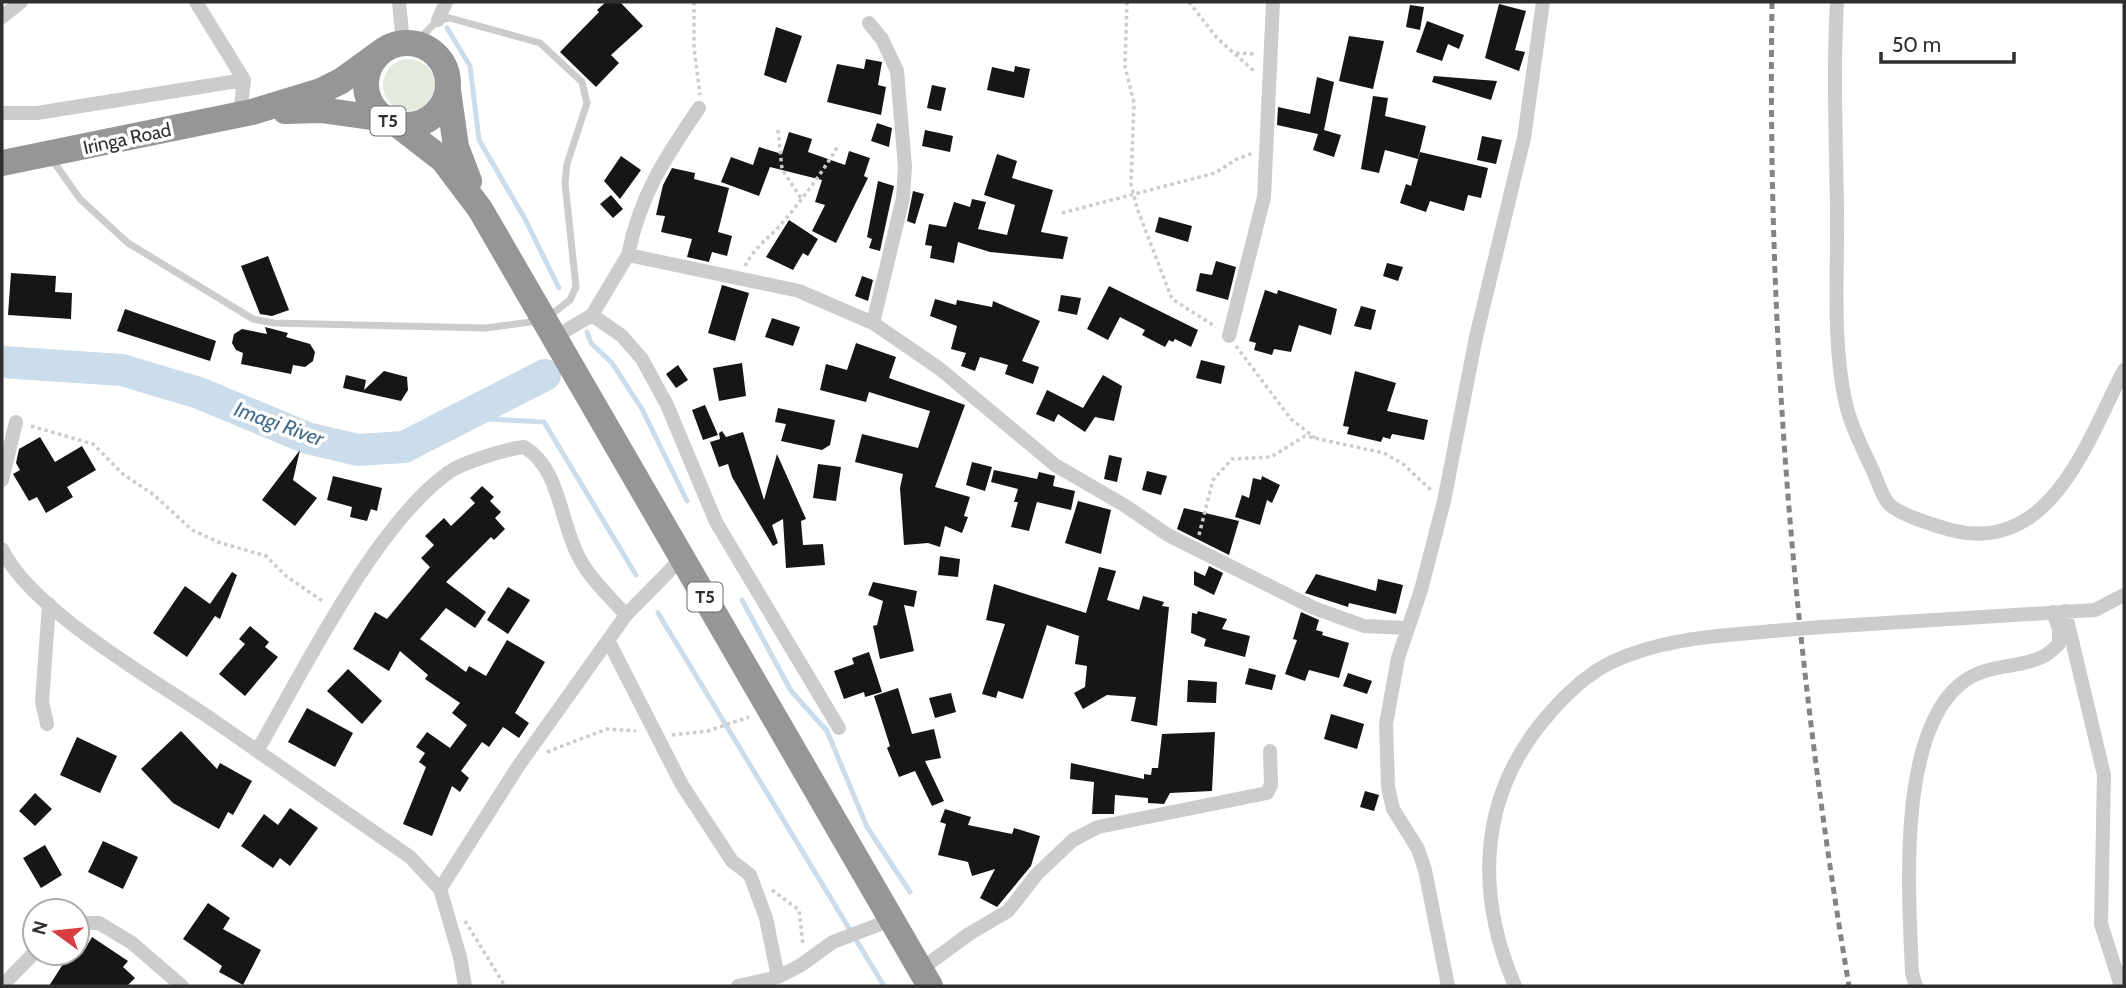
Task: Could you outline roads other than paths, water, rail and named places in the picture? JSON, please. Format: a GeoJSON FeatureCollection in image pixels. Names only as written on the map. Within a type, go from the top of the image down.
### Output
{"type":"FeatureCollection","features":[{"type":"Feature","properties":{"kind":"highway","name":"T5"},"geometry":{"type":"LineString","coordinates":[[399,46],[368,70],[366,81],[372,105],[443,159],[480,209],[925,978]]}},
{"type":"Feature","properties":{"kind":"highway","name":"T5"},"geometry":{"type":"LineString","coordinates":[[246,113],[321,91],[399,46],[438,57],[446,70],[456,147],[480,209]]}},
{"type":"Feature","properties":{"kind":"highway","name":"T5"},"geometry":{"type":"LineString","coordinates":[[246,113],[321,110],[419,124],[439,111],[448,90]]}},
{"type":"Feature","properties":{"kind":"highway","name":"Iringa Road"},"geometry":{"type":"LineString","coordinates":[[2,163],[246,113]]}},
{"type":"Feature","properties":{"kind":"street"},"geometry":{"type":"LineString","coordinates":[[2,17],[21,2]]}},
{"type":"Feature","properties":{"kind":"street"},"geometry":{"type":"LineString","coordinates":[[196,2],[244,80],[246,113]]}},
{"type":"Feature","properties":{"kind":"street"},"geometry":{"type":"LineString","coordinates":[[399,46],[400,2]]}},
{"type":"Feature","properties":{"kind":"street"},"geometry":{"type":"LineString","coordinates":[[438,20],[446,2]]}},
{"type":"Feature","properties":{"kind":"street"},"geometry":{"type":"LineString","coordinates":[[1229,336],[1264,197],[1267,82],[1273,2]]}},
{"type":"Feature","properties":{"kind":"street"},"geometry":{"type":"LineString","coordinates":[[1838,2],[1834,55],[1838,321],[1845,400],[1859,441],[1888,504],[1932,525],[1961,532],[1986,533],[2009,529],[2044,508],[2076,467],[2124,370]]}},
{"type":"Feature","properties":{"kind":"street"},"geometry":{"type":"LineString","coordinates":[[1448,986],[1425,870],[1418,849],[1394,808],[1388,787],[1386,724],[1406,628],[1421,590],[1444,501],[1476,337],[1524,138],[1538,3]]}},
{"type":"Feature","properties":{"kind":"street"},"geometry":{"type":"LineString","coordinates":[[869,23],[882,39],[897,71],[905,167],[903,198],[873,323]]}},
{"type":"Feature","properties":{"kind":"street"},"geometry":{"type":"LineString","coordinates":[[2,113],[37,113],[244,80]]}},
{"type":"Feature","properties":{"kind":"street"},"geometry":{"type":"LineString","coordinates":[[550,329],[592,315],[628,256],[635,221],[644,196],[699,108]]}},
{"type":"Feature","properties":{"kind":"street"},"geometry":{"type":"LineString","coordinates":[[628,256],[799,291],[873,323],[940,369],[1055,465],[1195,549],[1314,608],[1364,626],[1406,628]]}},
{"type":"Feature","properties":{"kind":"street"},"geometry":{"type":"LineString","coordinates":[[592,315],[622,336],[642,359],[667,405],[716,522],[839,728]]}},
{"type":"Feature","properties":{"kind":"street"},"geometry":{"type":"LineString","coordinates":[[2,480],[16,422]]}},
{"type":"Feature","properties":{"kind":"street"},"geometry":{"type":"LineString","coordinates":[[257,751],[338,611],[389,536],[421,498],[451,471],[512,448],[524,447],[545,464],[566,531],[581,561],[626,615]]}},
{"type":"Feature","properties":{"kind":"street"},"geometry":{"type":"LineString","coordinates":[[2,549],[19,576],[49,604],[141,673],[410,857],[440,889],[460,957],[465,986]]}},
{"type":"Feature","properties":{"kind":"street"},"geometry":{"type":"LineString","coordinates":[[440,889],[519,765],[626,615],[682,558]]}},
{"type":"Feature","properties":{"kind":"street"},"geometry":{"type":"LineString","coordinates":[[2,570],[19,576]]}},
{"type":"Feature","properties":{"kind":"street"},"geometry":{"type":"LineString","coordinates":[[1515,986],[1492,918],[1488,877],[1490,837],[1500,800],[1513,765],[1530,737],[1556,704],[1611,663],[1672,642],[1822,627],[2095,610],[2124,595]]}},
{"type":"Feature","properties":{"kind":"street"},"geometry":{"type":"LineString","coordinates":[[47,724],[42,702],[49,604]]}},
{"type":"Feature","properties":{"kind":"street"},"geometry":{"type":"LineString","coordinates":[[2059,612],[2104,775],[2101,923],[2120,969],[2121,986]]}},
{"type":"Feature","properties":{"kind":"street"},"geometry":{"type":"LineString","coordinates":[[1916,986],[1912,973],[1907,879],[1914,795],[1930,724],[1958,686],[1989,668],[2043,657],[2059,644],[2059,612]]}},
{"type":"Feature","properties":{"kind":"street"},"geometry":{"type":"LineString","coordinates":[[608,640],[682,785],[732,861],[750,875],[766,918],[778,977]]}},
{"type":"Feature","properties":{"kind":"street"},"geometry":{"type":"LineString","coordinates":[[925,978],[969,934],[1008,911],[1045,865],[1081,836],[1098,827],[1149,815],[1267,793],[1271,785],[1270,751]]}},
{"type":"Feature","properties":{"kind":"street"},"geometry":{"type":"LineString","coordinates":[[738,986],[778,977],[801,965],[833,942],[891,920]]}},
{"type":"Feature","properties":{"kind":"street"},"geometry":{"type":"LineString","coordinates":[[91,923],[99,923],[132,943],[181,986]]}},
{"type":"Feature","properties":{"kind":"street"},"geometry":{"type":"LineString","coordinates":[[2,986],[21,966]]}},
{"type":"Feature","properties":{"kind":"lane"},"geometry":{"type":"LineString","coordinates":[[48,154],[80,199],[128,243],[253,319],[292,324],[550,329],[576,287],[565,183],[567,164],[587,103],[583,82],[540,43],[450,18],[438,20],[399,46]]}},
{"type":"Feature","properties":{"kind":"waterway"},"geometry":{"type":"LineString","coordinates":[[447,28],[470,66],[479,140],[525,219],[559,288]]}},
{"type":"Feature","properties":{"kind":"waterway"},"geometry":{"type":"LineString","coordinates":[[587,332],[591,343],[612,363],[642,409],[687,501]]}},
{"type":"Feature","properties":{"kind":"waterway","name":"Imagi River"},"geometry":{"type":"LineString","coordinates":[[2,362],[122,370],[199,393],[307,438],[358,450],[404,447],[545,375]]}},
{"type":"Feature","properties":{"kind":"waterway"},"geometry":{"type":"LineString","coordinates":[[484,408],[489,419],[544,422],[636,575]]}},
{"type":"Feature","properties":{"kind":"waterway"},"geometry":{"type":"LineString","coordinates":[[742,600],[791,691],[827,731],[867,827],[910,892]]}},
{"type":"Feature","properties":{"kind":"waterway"},"geometry":{"type":"LineString","coordinates":[[658,613],[884,986]]}},
{"type":"Feature","properties":{"kind":"railway"},"geometry":{"type":"LineString","coordinates":[[1772,2],[1774,249],[1788,496],[1813,741],[1849,986]]}}]}
